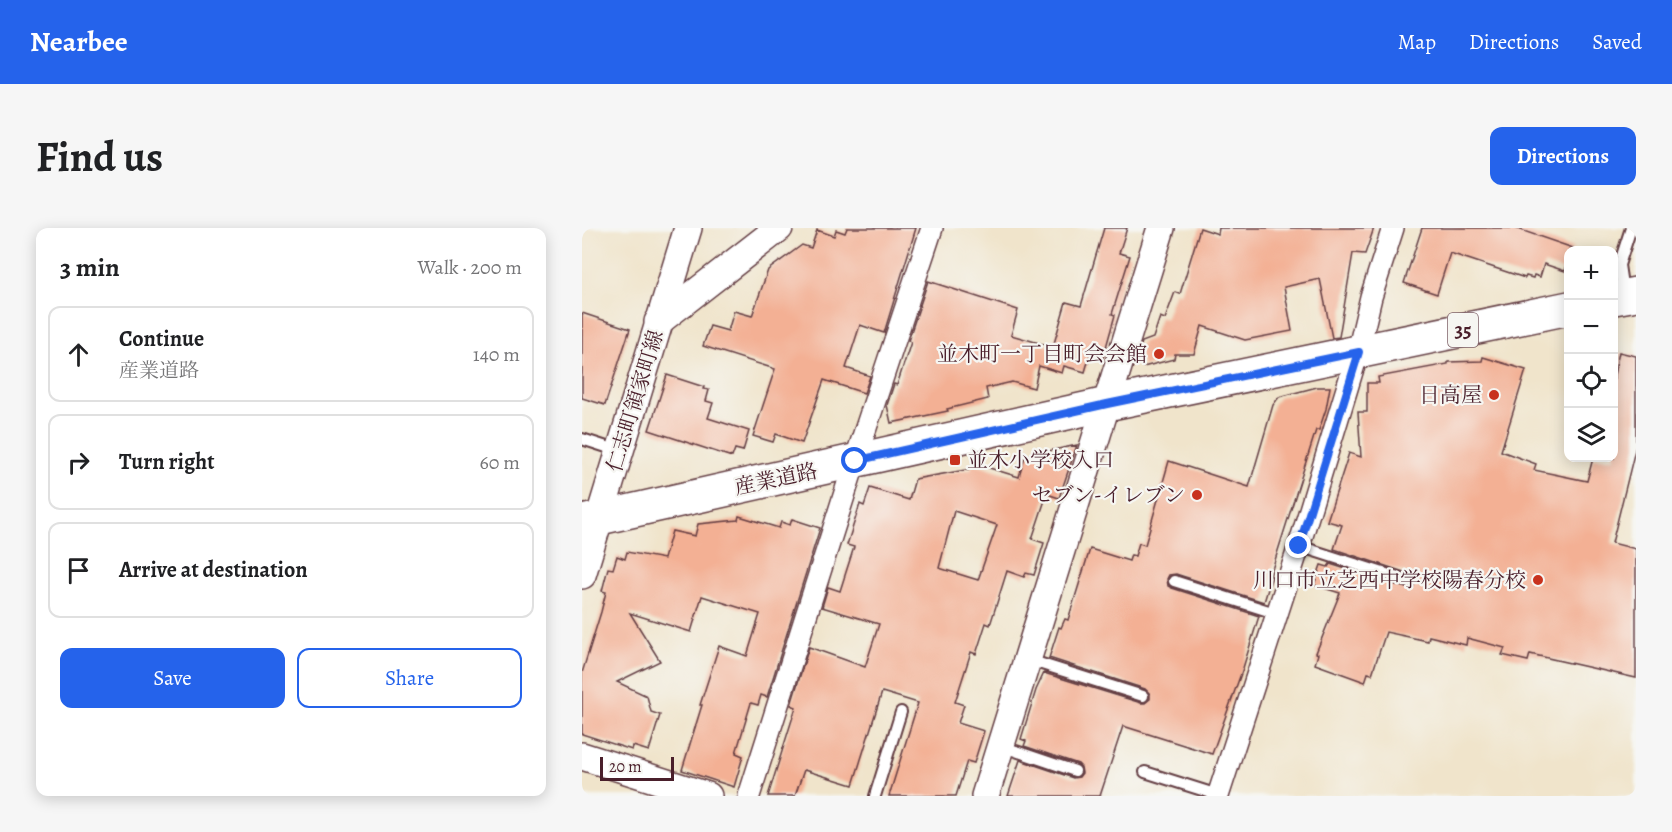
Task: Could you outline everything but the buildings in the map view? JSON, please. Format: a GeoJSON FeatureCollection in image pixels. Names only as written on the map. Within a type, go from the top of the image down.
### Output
{"type":"FeatureCollection","features":[{"type":"Feature","properties":{"kind":"main road","name":"産業道路"},"geometry":{"type":"LineString","coordinates":[[591,520],[1107,404],[1564,309]]}},
{"type":"Feature","properties":{"kind":"street","name":"仁志町領家町線"},"geometry":{"type":"LineString","coordinates":[[582,575],[591,520],[620,452],[688,228]]}},
{"type":"Feature","properties":{"kind":"street"},"geometry":{"type":"LineString","coordinates":[[658,322],[779,228]]}},
{"type":"Feature","properties":{"kind":"street"},"geometry":{"type":"LineString","coordinates":[[749,796],[855,461],[932,228]]}},
{"type":"Feature","properties":{"kind":"street"},"geometry":{"type":"LineString","coordinates":[[985,796],[1161,228]]}},
{"type":"Feature","properties":{"kind":"street"},"geometry":{"type":"LineString","coordinates":[[1218,796],[1278,614],[1359,352],[1371,297],[1393,228]]}},
{"type":"Feature","properties":{"kind":"street"},"geometry":{"type":"LineString","coordinates":[[582,756],[708,796]]}},
{"type":"Feature","properties":{"kind":"lane"},"geometry":{"type":"LineString","coordinates":[[1624,296],[1619,265],[1631,228]]}},
{"type":"Feature","properties":{"kind":"lane"},"geometry":{"type":"LineString","coordinates":[[582,439],[620,452]]}},
{"type":"Feature","properties":{"kind":"lane"},"geometry":{"type":"LineString","coordinates":[[1299,546],[1408,581]]}},
{"type":"Feature","properties":{"kind":"lane"},"geometry":{"type":"LineString","coordinates":[[1174,580],[1278,614]]}},
{"type":"Feature","properties":{"kind":"lane"},"geometry":{"type":"LineString","coordinates":[[1027,660],[1143,696]]}},
{"type":"Feature","properties":{"kind":"lane"},"geometry":{"type":"LineString","coordinates":[[875,796],[901,712]]}},
{"type":"Feature","properties":{"kind":"lane"},"geometry":{"type":"LineString","coordinates":[[1000,746],[1075,771]]}},
{"type":"Feature","properties":{"kind":"lane"},"geometry":{"type":"LineString","coordinates":[[1145,772],[1218,796]]}},
{"type":"Feature","properties":{"kind":"place","name":"並木町一丁目町会会館"},"geometry":{"type":"Point","coordinates":[1159,354]}},
{"type":"Feature","properties":{"kind":"place","name":"日高屋"},"geometry":{"type":"Point","coordinates":[1494,395]}},
{"type":"Feature","properties":{"kind":"place","name":"並木小学校入口"},"geometry":{"type":"Point","coordinates":[955,460]}},
{"type":"Feature","properties":{"kind":"place","name":"セブン-イレブン"},"geometry":{"type":"Point","coordinates":[1197,495]}},
{"type":"Feature","properties":{"kind":"place","name":"川口市立芝西中学校陽春分校"},"geometry":{"type":"Point","coordinates":[1538,580]}},
{"type":"Feature","properties":{"kind":"route"},"geometry":{"type":"LineString","coordinates":[[855,461],[1107,404],[1359,352],[1299,546]]}}]}
